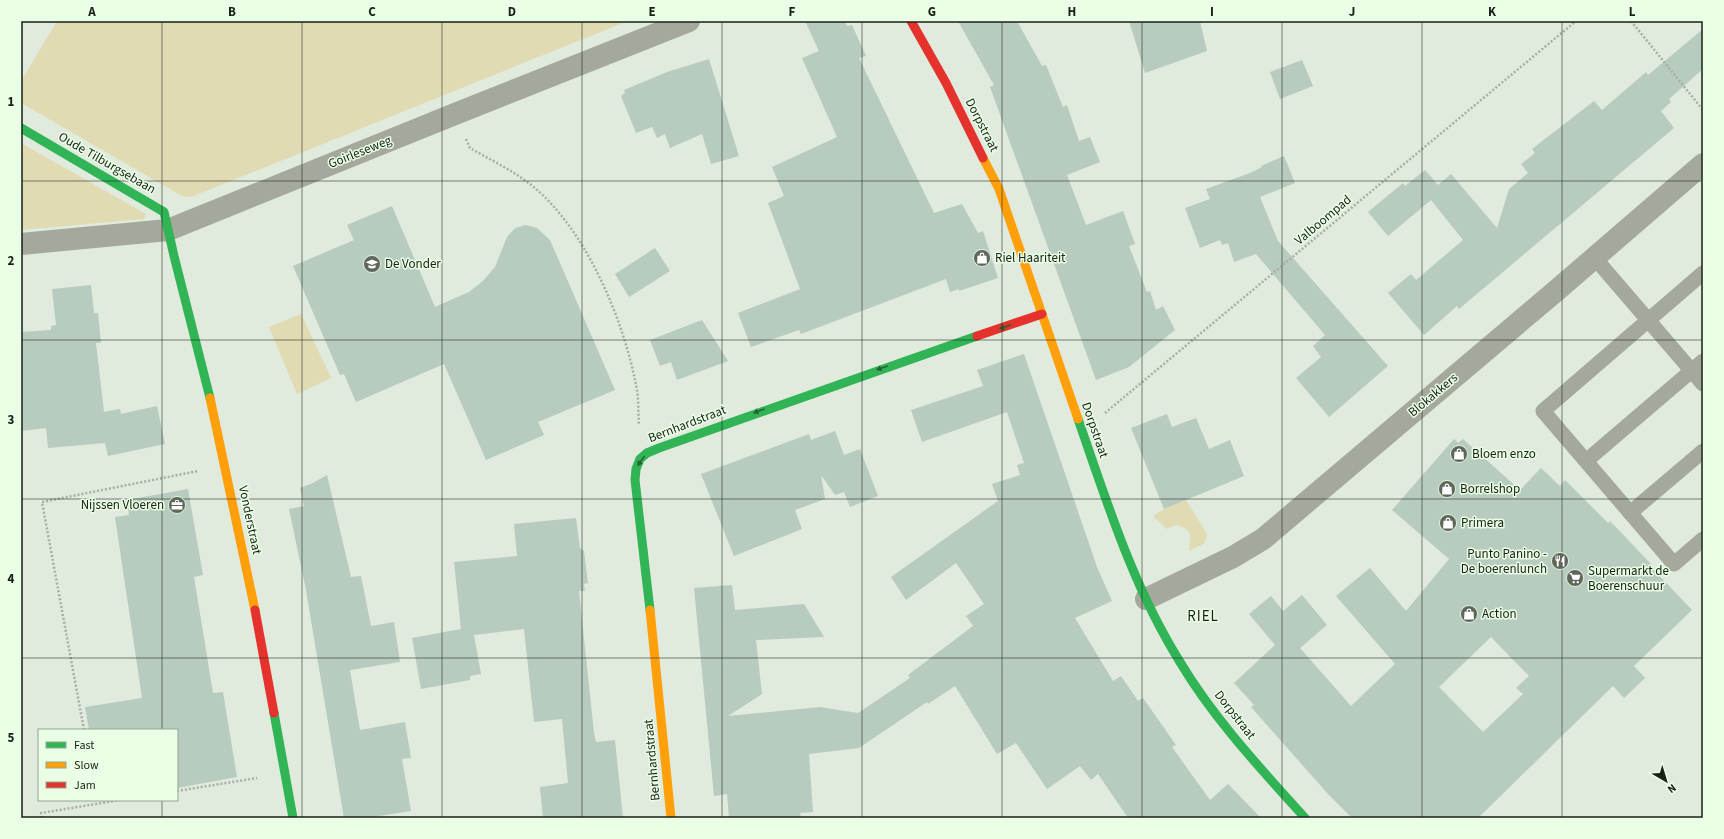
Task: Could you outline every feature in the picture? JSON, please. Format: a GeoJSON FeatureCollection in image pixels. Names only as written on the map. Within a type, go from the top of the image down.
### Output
{"type":"FeatureCollection","features":[{"type":"Feature","properties":{"kind":"street","name":"Goirleseweg"},"geometry":{"type":"LineString","coordinates":[[21,244],[168,230],[689,21]]}},
{"type":"Feature","properties":{"kind":"street","name":"Dorpstraat"},"geometry":{"type":"LineString","coordinates":[[911,21],[940,71],[999,189],[1082,432],[1127,557],[1146,599],[1179,662],[1206,701],[1236,740],[1305,818]]}},
{"type":"Feature","properties":{"kind":"street","name":"Oude Tilburgsebaan"},"geometry":{"type":"LineString","coordinates":[[21,128],[164,212],[168,230]]}},
{"type":"Feature","properties":{"kind":"street","name":"Blokakkers"},"geometry":{"type":"LineString","coordinates":[[1146,599],[1233,557],[1263,539],[1703,164]]}},
{"type":"Feature","properties":{"kind":"street","name":"Vonderstraat"},"geometry":{"type":"LineString","coordinates":[[168,230],[207,386],[246,562],[292,818]]}},
{"type":"Feature","properties":{"kind":"street","name":"Bernhardstraat"},"geometry":{"type":"LineString","coordinates":[[671,818],[640,534],[635,473],[638,462],[646,454],[667,445],[806,395],[1042,314]]}},
{"type":"Feature","properties":{"kind":"lane"},"geometry":{"type":"LineString","coordinates":[[1594,257],[1703,384]]}},
{"type":"Feature","properties":{"kind":"lane"},"geometry":{"type":"LineString","coordinates":[[1703,273],[1543,411],[1674,564],[1703,539]]}},
{"type":"Feature","properties":{"kind":"lane"},"geometry":{"type":"LineString","coordinates":[[1586,461],[1703,361]]}},
{"type":"Feature","properties":{"kind":"lane"},"geometry":{"type":"LineString","coordinates":[[1630,513],[1703,451]]}},
{"type":"Feature","properties":{"kind":"path","name":"Valboompad"},"geometry":{"type":"LineString","coordinates":[[1082,432],[1576,21]]}},
{"type":"Feature","properties":{"kind":"path"},"geometry":{"type":"LineString","coordinates":[[1630,21],[1703,110]]}},
{"type":"Feature","properties":{"kind":"path"},"geometry":{"type":"LineString","coordinates":[[455,114],[470,148],[523,179],[545,199],[569,226],[588,256],[614,311],[630,356],[637,387],[640,443],[646,454]]}},
{"type":"Feature","properties":{"kind":"path"},"geometry":{"type":"LineString","coordinates":[[84,729],[42,502],[225,466]]}},
{"type":"Feature","properties":{"kind":"path"},"geometry":{"type":"LineString","coordinates":[[178,791],[285,774]]}},
{"type":"Feature","properties":{"kind":"path"},"geometry":{"type":"LineString","coordinates":[[42,818],[41,813],[109,801]]}},
{"type":"Feature","properties":{"kind":"shaded area"},"geometry":{"type":"Polygon","coordinates":[[[57,21],[628,21],[191,197],[182,196],[21,103],[21,81],[57,21]]]}},
{"type":"Feature","properties":{"kind":"shaded area"},"geometry":{"type":"Polygon","coordinates":[[[21,143],[146,214],[144,219],[21,230],[21,143]]]}},
{"type":"Feature","properties":{"kind":"shaded area"},"geometry":{"type":"Polygon","coordinates":[[[301,314],[331,378],[297,394],[269,327],[301,314]]]}},
{"type":"Feature","properties":{"kind":"shaded area"},"geometry":{"type":"Polygon","coordinates":[[[1186,500],[1207,534],[1205,543],[1189,551],[1190,535],[1186,529],[1176,525],[1167,529],[1153,516],[1164,509],[1186,500]]]}},
{"type":"Feature","properties":{"kind":"building"},"geometry":{"type":"Polygon","coordinates":[[[805,21],[845,21],[847,26],[852,25],[866,56],[859,58],[934,213],[962,204],[978,233],[983,231],[998,278],[959,291],[959,289],[950,292],[946,279],[801,334],[799,330],[751,347],[738,313],[800,289],[768,203],[784,196],[772,167],[837,137],[802,58],[819,51],[805,21]]]}},
{"type":"Feature","properties":{"kind":"building"},"geometry":{"type":"Polygon","coordinates":[[[958,21],[1017,21],[1042,66],[1046,65],[1063,107],[1067,105],[1079,141],[1090,137],[1100,162],[1067,175],[1086,225],[1123,211],[1135,244],[1129,246],[1147,292],[1150,291],[1156,310],[1163,306],[1175,330],[1129,367],[1096,380],[990,87],[994,85],[958,21]]]}},
{"type":"Feature","properties":{"kind":"building"},"geometry":{"type":"Polygon","coordinates":[[[1129,21],[1200,21],[1207,51],[1145,73],[1129,21]]]}},
{"type":"Feature","properties":{"kind":"building"},"geometry":{"type":"Polygon","coordinates":[[[1703,29],[1703,69],[1669,99],[1671,102],[1661,111],[1674,128],[1459,309],[1457,306],[1424,335],[1388,293],[1411,274],[1416,280],[1463,240],[1431,200],[1388,236],[1368,212],[1403,183],[1405,186],[1425,170],[1438,185],[1451,174],[1497,228],[1509,189],[1528,173],[1521,164],[1535,153],[1532,149],[1594,101],[1602,110],[1646,72],[1648,75],[1703,29]]]}},
{"type":"Feature","properties":{"kind":"building"},"geometry":{"type":"Polygon","coordinates":[[[709,59],[739,156],[711,164],[702,134],[670,148],[665,134],[657,138],[652,127],[636,133],[621,96],[625,93],[624,90],[667,72],[709,59]]]}},
{"type":"Feature","properties":{"kind":"building"},"geometry":{"type":"Polygon","coordinates":[[[1302,60],[1313,86],[1280,99],[1270,72],[1302,60]]]}},
{"type":"Feature","properties":{"kind":"building"},"geometry":{"type":"Polygon","coordinates":[[[1284,156],[1295,183],[1260,197],[1278,241],[1388,366],[1329,417],[1296,378],[1321,357],[1313,346],[1325,335],[1256,254],[1234,262],[1228,243],[1222,245],[1220,240],[1200,248],[1185,208],[1210,199],[1206,189],[1250,173],[1262,167],[1261,166],[1284,156]]]}},
{"type":"Feature","properties":{"kind":"building"},"geometry":{"type":"Polygon","coordinates":[[[392,206],[435,307],[469,292],[483,281],[495,267],[507,237],[515,228],[526,225],[537,228],[550,240],[615,390],[538,422],[544,435],[486,460],[444,364],[356,402],[344,374],[340,375],[293,266],[354,240],[347,225],[392,206]]]}},
{"type":"Feature","properties":{"kind":"building"},"geometry":{"type":"Polygon","coordinates":[[[655,248],[670,271],[629,297],[615,274],[655,248]]]}},
{"type":"Feature","properties":{"kind":"building"},"geometry":{"type":"Polygon","coordinates":[[[91,285],[94,313],[98,313],[101,343],[96,343],[104,412],[120,409],[121,414],[157,406],[165,444],[108,456],[105,443],[48,448],[46,428],[21,431],[21,332],[51,330],[51,326],[56,325],[52,289],[91,285]]]}},
{"type":"Feature","properties":{"kind":"building"},"geometry":{"type":"Polygon","coordinates":[[[702,320],[728,361],[677,380],[671,362],[660,366],[650,340],[702,320]]]}},
{"type":"Feature","properties":{"kind":"building"},"geometry":{"type":"Polygon","coordinates":[[[1024,354],[1097,567],[1112,601],[1075,618],[1113,681],[1121,676],[1138,701],[1143,698],[1176,745],[1172,747],[1210,800],[1228,784],[1261,818],[1128,818],[1098,774],[1091,780],[1080,766],[1047,789],[1016,743],[997,754],[955,686],[928,704],[927,702],[859,748],[809,754],[813,812],[800,813],[801,818],[729,818],[727,794],[714,796],[694,588],[732,585],[735,610],[804,604],[824,637],[756,640],[762,694],[728,716],[820,707],[858,713],[910,678],[908,675],[973,626],[966,616],[984,604],[956,563],[906,600],[891,577],[998,501],[992,484],[1020,475],[1017,465],[1024,463],[1007,412],[922,442],[911,410],[983,386],[977,370],[1024,354]]]}},
{"type":"Feature","properties":{"kind":"building"},"geometry":{"type":"Polygon","coordinates":[[[1167,414],[1172,427],[1196,418],[1209,449],[1230,440],[1244,476],[1164,509],[1131,428],[1167,414]]]}},
{"type":"Feature","properties":{"kind":"building"},"geometry":{"type":"Polygon","coordinates":[[[835,431],[844,455],[860,449],[878,496],[850,507],[844,492],[835,495],[821,475],[825,499],[795,510],[802,529],[734,556],[701,474],[809,434],[811,440],[835,431]]]}},
{"type":"Feature","properties":{"kind":"building"},"geometry":{"type":"Polygon","coordinates":[[[1454,439],[1458,443],[1463,439],[1520,490],[1541,468],[1560,486],[1565,480],[1608,523],[1610,521],[1692,610],[1634,666],[1645,678],[1624,698],[1613,686],[1478,818],[1352,818],[1328,794],[1251,707],[1254,705],[1234,683],[1275,645],[1249,614],[1271,596],[1283,611],[1302,595],[1327,625],[1300,648],[1351,706],[1395,664],[1336,596],[1370,568],[1406,611],[1449,559],[1392,510],[1454,439]],[[1491,637],[1439,687],[1483,732],[1523,694],[1516,688],[1529,676],[1491,637]]]}},
{"type":"Feature","properties":{"kind":"building"},"geometry":{"type":"Polygon","coordinates":[[[327,475],[351,577],[361,576],[371,626],[394,622],[400,662],[350,670],[360,730],[405,722],[411,758],[402,759],[411,811],[366,818],[344,818],[306,590],[289,509],[304,506],[300,488],[327,475]]]}},
{"type":"Feature","properties":{"kind":"building"},"geometry":{"type":"Polygon","coordinates":[[[188,489],[203,575],[194,577],[213,693],[223,692],[237,777],[178,788],[178,729],[89,729],[85,707],[142,698],[115,517],[129,515],[127,500],[188,489]]]}},
{"type":"Feature","properties":{"kind":"building"},"geometry":{"type":"Polygon","coordinates":[[[576,518],[580,548],[584,551],[588,583],[584,584],[585,591],[579,591],[594,733],[596,742],[615,740],[623,818],[543,818],[540,787],[568,783],[562,719],[534,722],[524,629],[474,635],[481,674],[470,676],[470,680],[421,689],[412,638],[461,629],[454,562],[517,556],[514,524],[576,518]]]}},
{"type":"Feature","properties":{"kind":"traffic: fast"},"geometry":{"type":"LineString","coordinates":[[21,128],[164,212],[210,398]]}},
{"type":"Feature","properties":{"kind":"traffic: fast"},"geometry":{"type":"LineString","coordinates":[[650,610],[635,480],[636,469],[640,459],[647,453],[977,336]]}},
{"type":"Feature","properties":{"kind":"traffic: fast"},"geometry":{"type":"LineString","coordinates":[[1078,419],[1122,544],[1148,604],[1163,633],[1193,683],[1208,704],[1255,762],[1305,818]]}},
{"type":"Feature","properties":{"kind":"traffic: fast"},"geometry":{"type":"LineString","coordinates":[[274,713],[293,818]]}},
{"type":"Feature","properties":{"kind":"traffic: slow"},"geometry":{"type":"LineString","coordinates":[[983,158],[999,189],[1078,419]]}},
{"type":"Feature","properties":{"kind":"traffic: slow"},"geometry":{"type":"LineString","coordinates":[[210,398],[255,610]]}},
{"type":"Feature","properties":{"kind":"traffic: slow"},"geometry":{"type":"LineString","coordinates":[[650,610],[671,818]]}},
{"type":"Feature","properties":{"kind":"traffic: jam"},"geometry":{"type":"LineString","coordinates":[[911,21],[946,83],[983,158]]}},
{"type":"Feature","properties":{"kind":"traffic: jam"},"geometry":{"type":"LineString","coordinates":[[977,336],[1042,314]]}},
{"type":"Feature","properties":{"kind":"traffic: jam"},"geometry":{"type":"LineString","coordinates":[[255,610],[274,713]]}},
{"type":"Feature","properties":{"kind":"place","name":"Riel Haariteit"},"geometry":{"type":"Point","coordinates":[982,258]}},
{"type":"Feature","properties":{"kind":"place","name":"De Vonder"},"geometry":{"type":"Point","coordinates":[372,264]}},
{"type":"Feature","properties":{"kind":"place","name":"Bloem enzo"},"geometry":{"type":"Point","coordinates":[1459,454]}},
{"type":"Feature","properties":{"kind":"place","name":"Borrelshop"},"geometry":{"type":"Point","coordinates":[1447,489]}},
{"type":"Feature","properties":{"kind":"place","name":"Nijssen Vloeren"},"geometry":{"type":"Point","coordinates":[177,505]}},
{"type":"Feature","properties":{"kind":"place","name":"Primera"},"geometry":{"type":"Point","coordinates":[1448,523]}},
{"type":"Feature","properties":{"kind":"place","name":"Punto Panino - De boerenlunch"},"geometry":{"type":"Point","coordinates":[1560,561]}},
{"type":"Feature","properties":{"kind":"place","name":"Supermarkt de Boerenschuur"},"geometry":{"type":"Point","coordinates":[1575,578]}},
{"type":"Feature","properties":{"kind":"place","name":"Action"},"geometry":{"type":"Point","coordinates":[1469,614]}},
{"type":"Feature","properties":{"kind":"district","name":"RIEL"},"geometry":{"type":"Point","coordinates":[1203,616]}}]}
